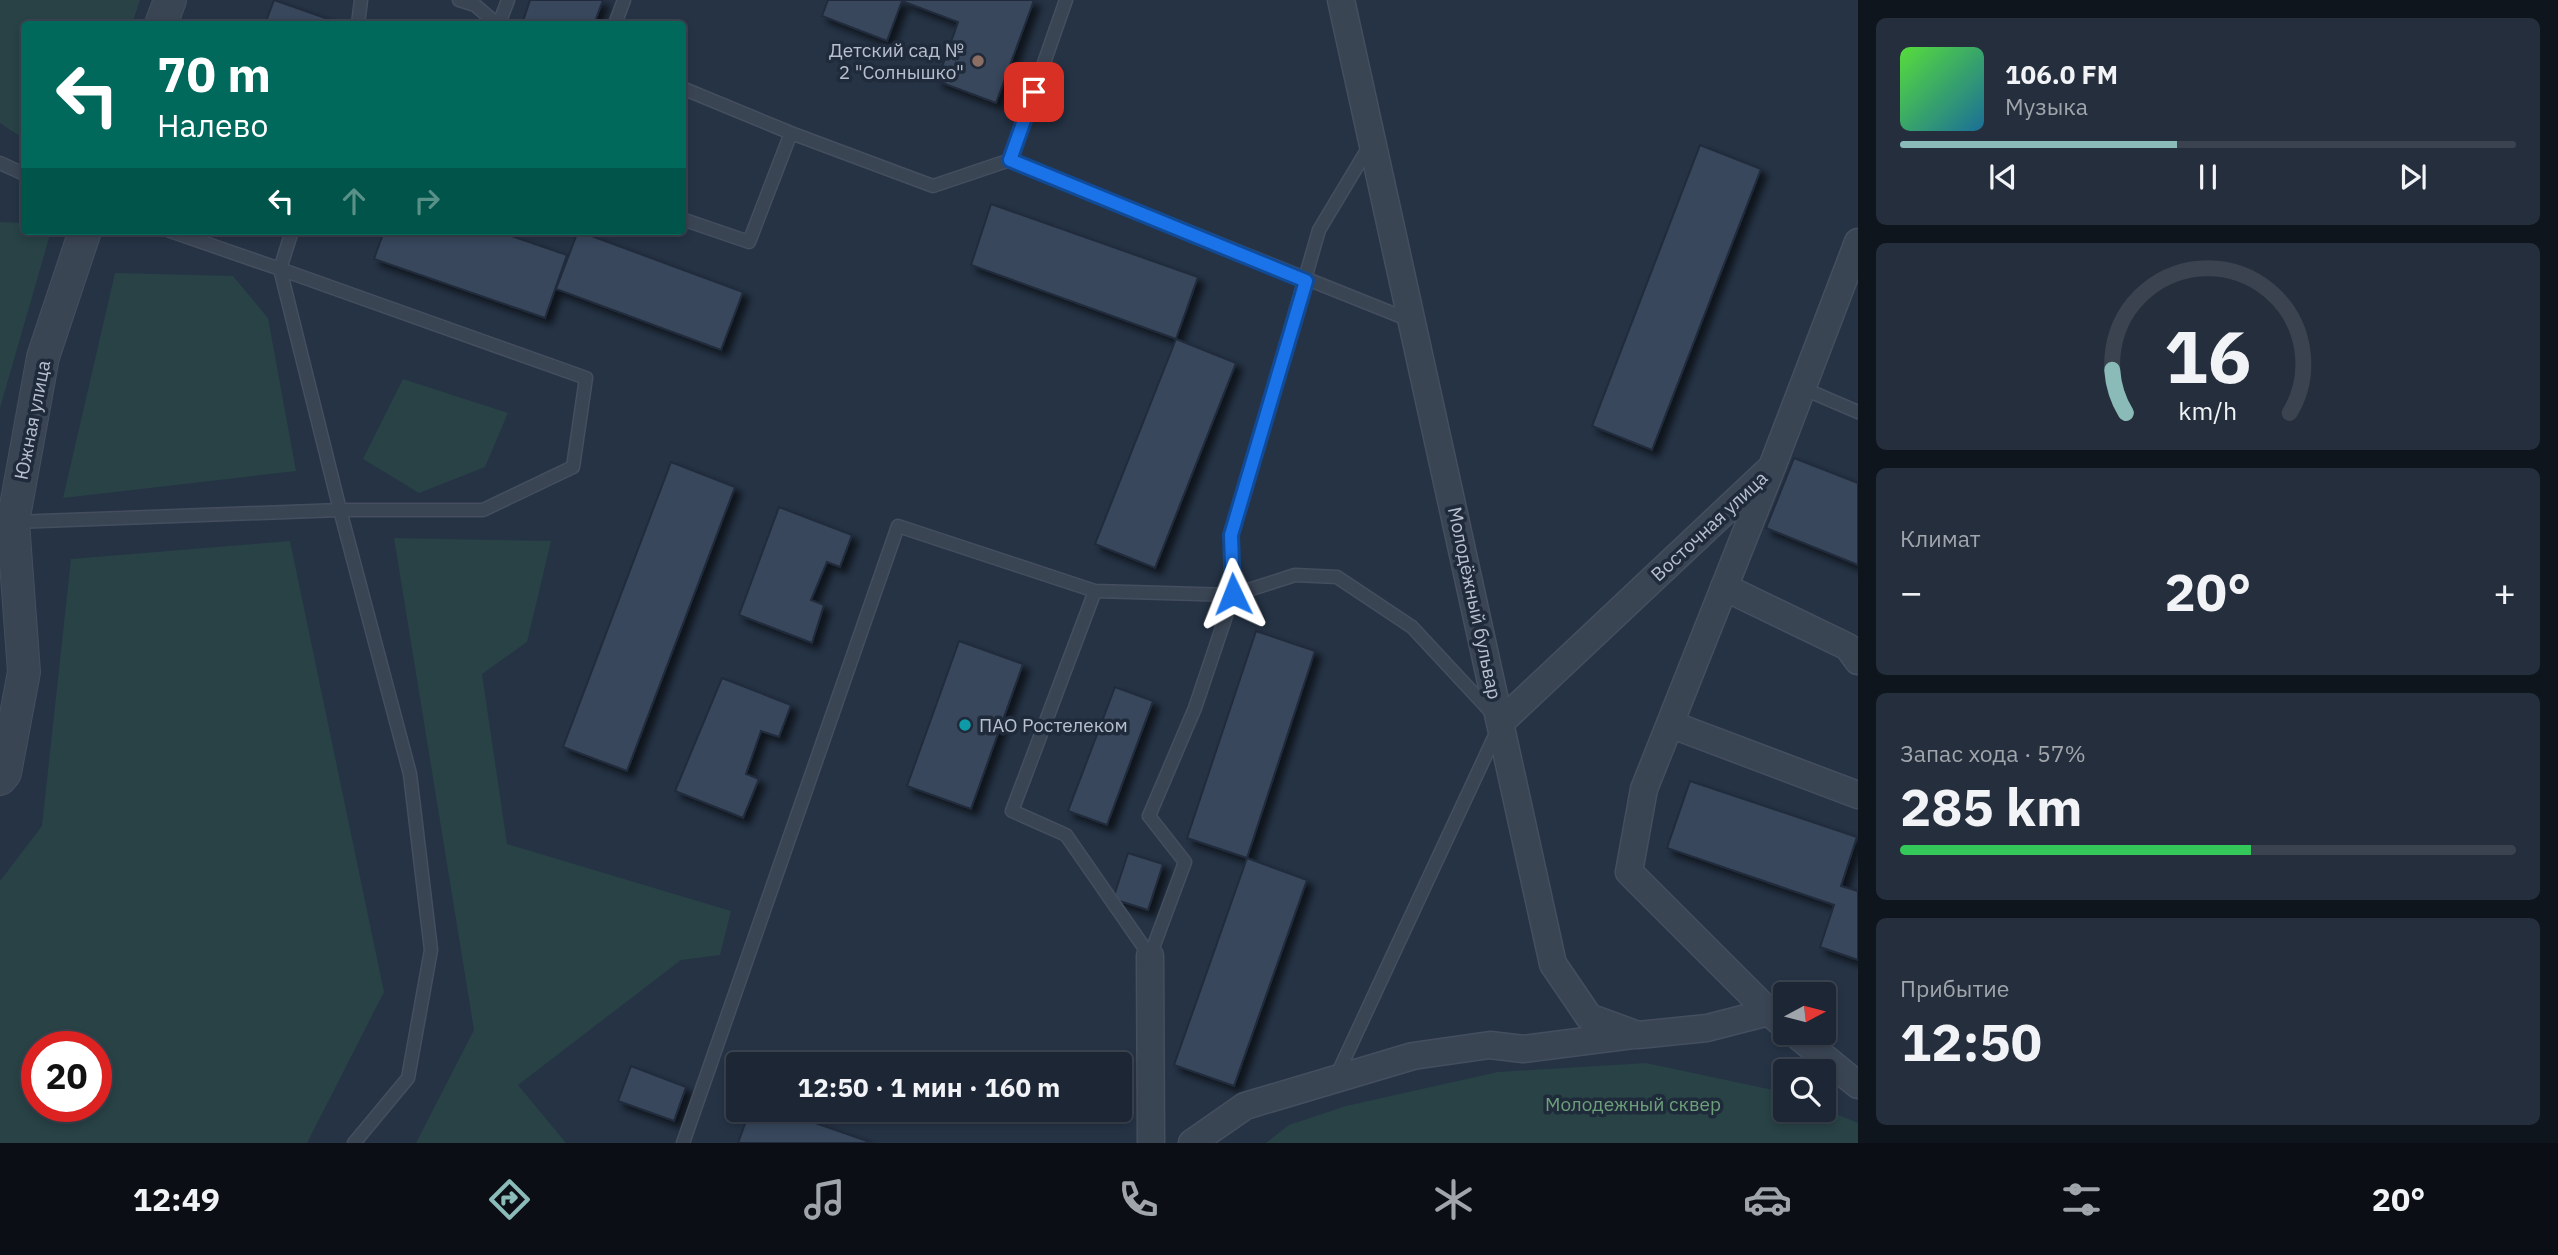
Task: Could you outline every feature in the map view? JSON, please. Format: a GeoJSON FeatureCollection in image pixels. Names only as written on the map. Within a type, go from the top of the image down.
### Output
{"type":"FeatureCollection","features":[{"type":"Feature","properties":{"kind":"street"},"geometry":{"type":"LineString","coordinates":[[162,21],[170,0]]}},
{"type":"Feature","properties":{"kind":"street","name":"Молодёжный бульвар"},"geometry":{"type":"LineString","coordinates":[[1341,0],[1553,964],[1589,1017],[1638,1035],[1773,1020]]}},
{"type":"Feature","properties":{"kind":"street","name":"Южная улица"},"geometry":{"type":"LineString","coordinates":[[0,779],[5,773],[24,672],[13,522],[43,357],[84,235]]}},
{"type":"Feature","properties":{"kind":"street","name":"Восточная улица"},"geometry":{"type":"LineString","coordinates":[[1501,722],[1772,467],[1858,242]]}},
{"type":"Feature","properties":{"kind":"street"},"geometry":{"type":"LineString","coordinates":[[1772,467],[1644,789],[1629,872],[1773,1015]]}},
{"type":"Feature","properties":{"kind":"street"},"geometry":{"type":"LineString","coordinates":[[1724,587],[1849,647],[1858,661]]}},
{"type":"Feature","properties":{"kind":"street"},"geometry":{"type":"LineString","coordinates":[[1670,724],[1858,795]]}},
{"type":"Feature","properties":{"kind":"street"},"geometry":{"type":"LineString","coordinates":[[1150,956],[1151,1143]]}},
{"type":"Feature","properties":{"kind":"street"},"geometry":{"type":"LineString","coordinates":[[1192,1143],[1245,1106],[1413,1056],[1490,1045],[1523,1049],[1638,1035]]}},
{"type":"Feature","properties":{"kind":"street"},"geometry":{"type":"LineString","coordinates":[[1809,1045],[1858,1085]]}},
{"type":"Feature","properties":{"kind":"lane"},"geometry":{"type":"LineString","coordinates":[[358,21],[361,0]]}},
{"type":"Feature","properties":{"kind":"lane"},"geometry":{"type":"LineString","coordinates":[[459,0],[475,5],[494,21]]}},
{"type":"Feature","properties":{"kind":"lane"},"geometry":{"type":"LineString","coordinates":[[499,21],[508,0]]}},
{"type":"Feature","properties":{"kind":"lane"},"geometry":{"type":"LineString","coordinates":[[616,21],[624,0]]}},
{"type":"Feature","properties":{"kind":"lane"},"geometry":{"type":"LineString","coordinates":[[1010,160],[1066,0]]}},
{"type":"Feature","properties":{"kind":"lane"},"geometry":{"type":"LineString","coordinates":[[686,90],[791,133],[933,186],[1010,160],[1306,281],[1412,321]]}},
{"type":"Feature","properties":{"kind":"lane"},"geometry":{"type":"LineString","coordinates":[[686,220],[749,242],[791,133]]}},
{"type":"Feature","properties":{"kind":"lane"},"geometry":{"type":"LineString","coordinates":[[1150,956],[1185,862],[1149,817],[1195,708],[1233,594],[1231,535],[1320,230],[1373,142]]}},
{"type":"Feature","properties":{"kind":"lane"},"geometry":{"type":"LineString","coordinates":[[0,163],[21,173]]}},
{"type":"Feature","properties":{"kind":"lane"},"geometry":{"type":"LineString","coordinates":[[13,522],[340,510],[483,510],[573,467],[586,378],[182,235]]}},
{"type":"Feature","properties":{"kind":"lane"},"geometry":{"type":"LineString","coordinates":[[291,235],[280,269],[410,774],[431,950],[408,1078],[354,1143]]}},
{"type":"Feature","properties":{"kind":"lane"},"geometry":{"type":"LineString","coordinates":[[1802,388],[1858,412]]}},
{"type":"Feature","properties":{"kind":"lane"},"geometry":{"type":"LineString","coordinates":[[683,1143],[898,526],[1095,591],[1233,594],[1295,575],[1337,577],[1412,627],[1501,722],[1334,1081]]}},
{"type":"Feature","properties":{"kind":"lane"},"geometry":{"type":"LineString","coordinates":[[1095,591],[1012,811],[1066,835],[1150,956]]}},
{"type":"Feature","properties":{"kind":"green space"},"geometry":{"type":"Polygon","coordinates":[[[0,0],[140,0],[133,21],[21,21],[21,137],[0,123],[0,0]]]}},
{"type":"Feature","properties":{"kind":"green space"},"geometry":{"type":"Polygon","coordinates":[[[0,222],[21,223],[21,235],[50,235],[0,408],[0,222]]]}},
{"type":"Feature","properties":{"kind":"green space"},"geometry":{"type":"Polygon","coordinates":[[[115,273],[233,276],[268,318],[296,471],[63,498],[115,273]]]}},
{"type":"Feature","properties":{"kind":"green space"},"geometry":{"type":"Polygon","coordinates":[[[403,379],[508,413],[485,467],[419,493],[363,459],[403,379]]]}},
{"type":"Feature","properties":{"kind":"green space"},"geometry":{"type":"Polygon","coordinates":[[[394,538],[551,541],[527,642],[482,674],[507,844],[731,911],[720,955],[681,960],[518,1085],[566,1143],[416,1143],[474,1030],[394,538]]]}},
{"type":"Feature","properties":{"kind":"green space"},"geometry":{"type":"Polygon","coordinates":[[[290,541],[384,992],[307,1143],[0,1143],[0,881],[42,826],[71,559],[290,541]]]}},
{"type":"Feature","properties":{"kind":"green space","name":"Молодежный сквер"},"geometry":{"type":"Polygon","coordinates":[[[1646,1063],[1773,1090],[1773,1122],[1836,1122],[1836,1114],[1858,1123],[1858,1143],[1266,1143],[1289,1125],[1346,1106],[1498,1072],[1646,1063]]]}},
{"type":"Feature","properties":{"kind":"building"},"geometry":{"type":"Polygon","coordinates":[[[274,0],[334,21],[266,21],[274,0]]]}},
{"type":"Feature","properties":{"kind":"building"},"geometry":{"type":"Polygon","coordinates":[[[530,0],[603,0],[595,21],[523,21],[530,0]]]}},
{"type":"Feature","properties":{"kind":"building","name":"Детский сад № 2 \"Солнышко\""},"geometry":{"type":"Polygon","coordinates":[[[828,0],[1034,0],[996,103],[937,81],[958,22],[902,1],[887,41],[822,16],[828,0]]]}},
{"type":"Feature","properties":{"kind":"building"},"geometry":{"type":"Polygon","coordinates":[[[1700,145],[1761,169],[1652,450],[1592,426],[1700,145]]]}},
{"type":"Feature","properties":{"kind":"building"},"geometry":{"type":"Polygon","coordinates":[[[991,204],[1198,277],[1176,339],[971,265],[991,204]]]}},
{"type":"Feature","properties":{"kind":"building"},"geometry":{"type":"Polygon","coordinates":[[[383,235],[509,235],[567,255],[545,318],[374,259],[383,235]]]}},
{"type":"Feature","properties":{"kind":"building"},"geometry":{"type":"Polygon","coordinates":[[[576,235],[589,235],[743,292],[721,350],[556,289],[576,235]]]}},
{"type":"Feature","properties":{"kind":"building"},"geometry":{"type":"Polygon","coordinates":[[[1176,339],[1236,363],[1155,568],[1095,544],[1176,339]]]}},
{"type":"Feature","properties":{"kind":"building"},"geometry":{"type":"Polygon","coordinates":[[[1794,458],[1858,483],[1858,565],[1766,528],[1794,458]]]}},
{"type":"Feature","properties":{"kind":"building"},"geometry":{"type":"Polygon","coordinates":[[[671,462],[735,487],[627,771],[563,747],[671,462]]]}},
{"type":"Feature","properties":{"kind":"building"},"geometry":{"type":"Polygon","coordinates":[[[779,507],[852,535],[840,567],[827,562],[811,600],[824,605],[812,643],[739,615],[779,507]]]}},
{"type":"Feature","properties":{"kind":"building"},"geometry":{"type":"Polygon","coordinates":[[[1256,631],[1315,651],[1247,858],[1187,838],[1256,631]]]}},
{"type":"Feature","properties":{"kind":"building","name":"ПАО Ростелеком"},"geometry":{"type":"Polygon","coordinates":[[[959,641],[1023,664],[971,809],[907,786],[959,641]]]}},
{"type":"Feature","properties":{"kind":"building"},"geometry":{"type":"Polygon","coordinates":[[[722,678],[791,705],[779,737],[761,731],[746,774],[759,779],[743,818],[675,791],[722,678]]]}},
{"type":"Feature","properties":{"kind":"building"},"geometry":{"type":"Polygon","coordinates":[[[1115,687],[1153,701],[1107,825],[1068,811],[1115,687]]]}},
{"type":"Feature","properties":{"kind":"building"},"geometry":{"type":"Polygon","coordinates":[[[1690,781],[1857,837],[1841,886],[1858,891],[1858,960],[1820,947],[1834,905],[1667,848],[1690,781]]]}},
{"type":"Feature","properties":{"kind":"building"},"geometry":{"type":"Polygon","coordinates":[[[1128,853],[1163,864],[1148,910],[1113,899],[1128,853]]]}},
{"type":"Feature","properties":{"kind":"building"},"geometry":{"type":"Polygon","coordinates":[[[1247,858],[1307,880],[1234,1086],[1174,1065],[1247,858]]]}},
{"type":"Feature","properties":{"kind":"building"},"geometry":{"type":"Polygon","coordinates":[[[631,1066],[686,1087],[674,1121],[618,1101],[631,1066]]]}},
{"type":"Feature","properties":{"kind":"building"},"geometry":{"type":"Polygon","coordinates":[[[746,1122],[813,1122],[873,1143],[738,1143],[746,1122]]]}},
{"type":"Feature","properties":{"kind":"place","name":"Детский сад № 2 \"Солнышко\""},"geometry":{"type":"Point","coordinates":[978,61]}},
{"type":"Feature","properties":{"kind":"place","name":"ПАО Ростелеком"},"geometry":{"type":"Point","coordinates":[965,725]}},
{"type":"Feature","properties":{"kind":"route"},"geometry":{"type":"LineString","coordinates":[[1034,92],[1010,160],[1306,281],[1231,535],[1233,594]]}}]}
